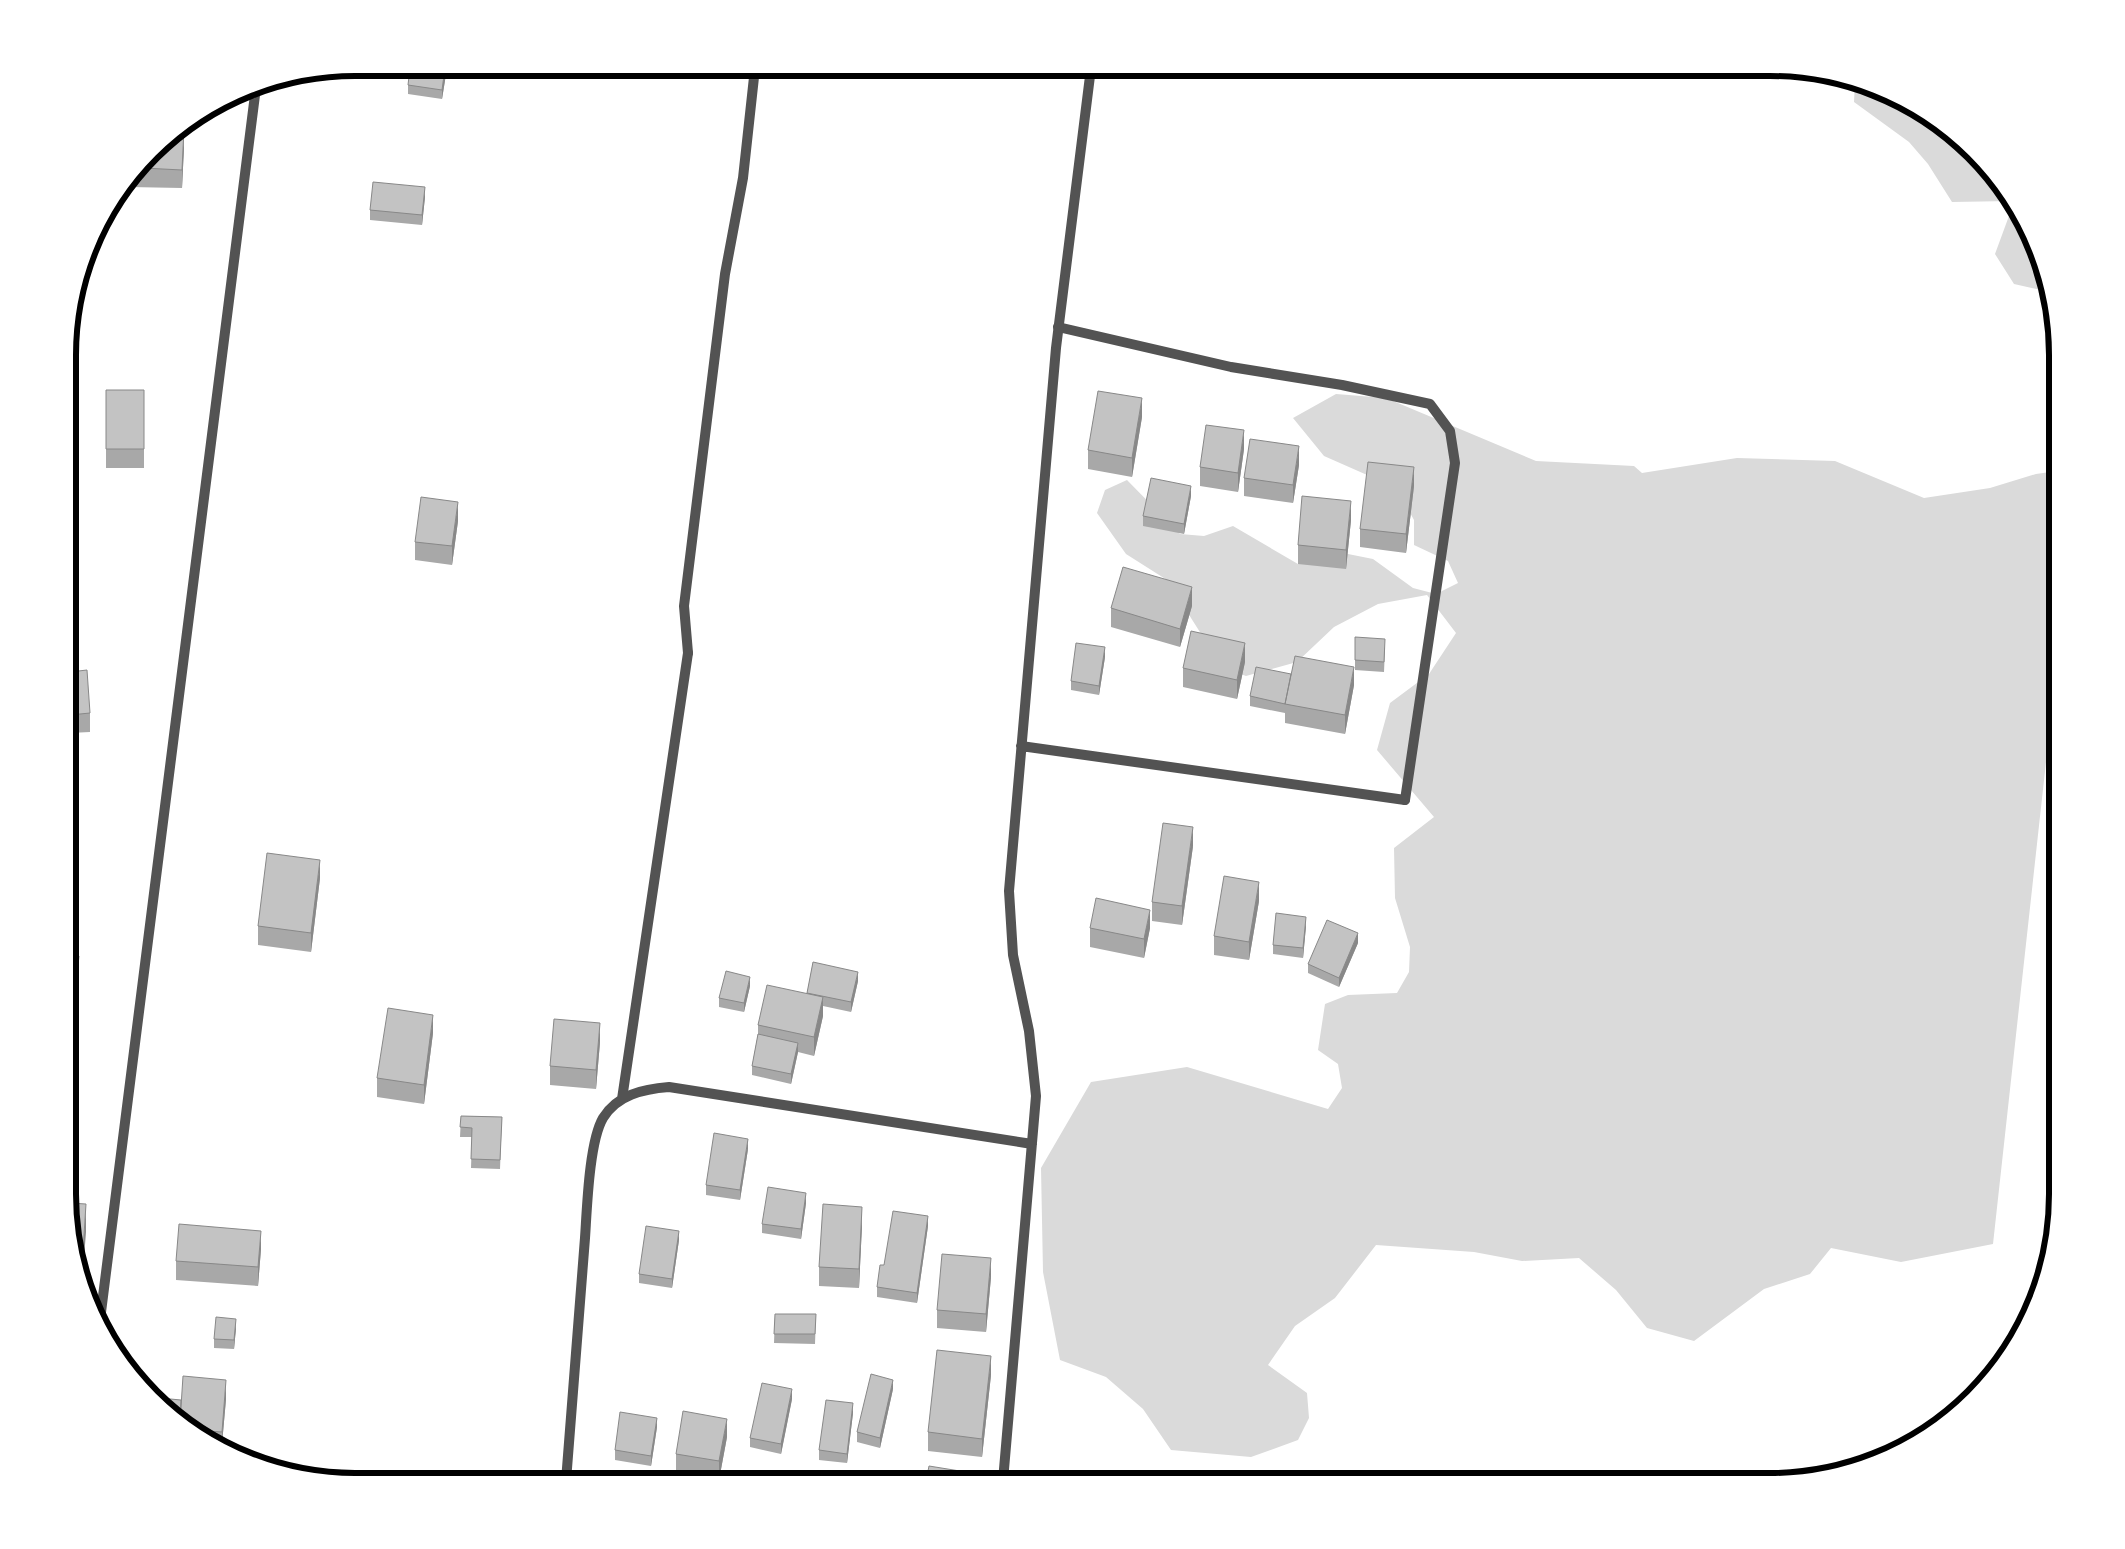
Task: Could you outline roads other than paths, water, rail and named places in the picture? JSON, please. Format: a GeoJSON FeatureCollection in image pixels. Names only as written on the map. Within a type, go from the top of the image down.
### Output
{"type":"FeatureCollection","features":[{"type":"Feature","properties":{"kind":"street"},"geometry":{"type":"LineString","coordinates":[[622,1099],[688,653],[684,606],[724,274],[743,178],[754,76]]}},
{"type":"Feature","properties":{"kind":"street"},"geometry":{"type":"LineString","coordinates":[[1004,1473],[1036,1096],[1029,1031],[1012,955],[1009,891],[1058,327],[1090,76]]}},
{"type":"Feature","properties":{"kind":"street"},"geometry":{"type":"LineString","coordinates":[[101,1308],[255,96]]}},
{"type":"Feature","properties":{"kind":"street"},"geometry":{"type":"LineString","coordinates":[[1021,746],[1405,800],[1455,462],[1450,431],[1430,404],[1342,385],[1231,367],[1058,327]]}},
{"type":"Feature","properties":{"kind":"street"},"geometry":{"type":"LineString","coordinates":[[567,1473],[588,1194],[596,1133],[603,1118],[622,1099],[648,1089],[669,1087],[1032,1144]]}}]}
